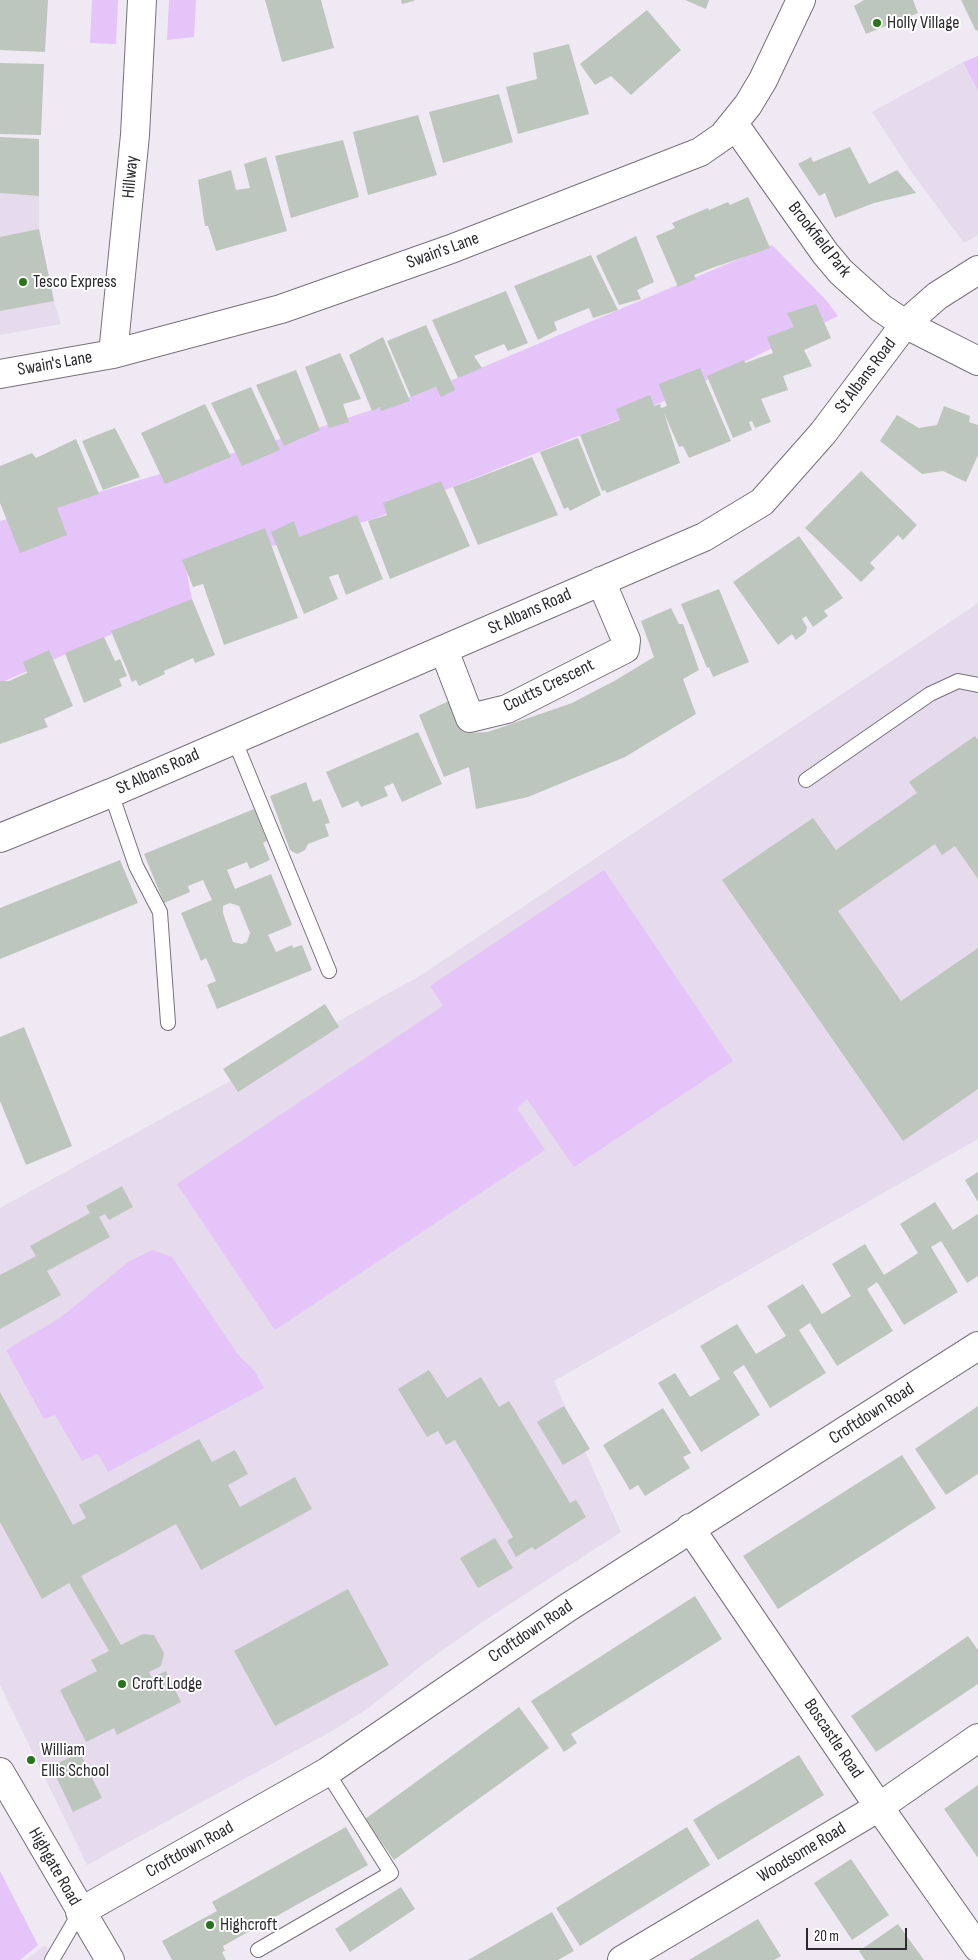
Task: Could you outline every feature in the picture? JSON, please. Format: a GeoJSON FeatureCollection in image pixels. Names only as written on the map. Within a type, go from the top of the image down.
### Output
{"type":"FeatureCollection","features":[{"type":"Feature","properties":{"kind":"street","name":"Hillway"},"geometry":{"type":"LineString","coordinates":[[113,354],[135,135],[142,0]]}},
{"type":"Feature","properties":{"kind":"street","name":"Swain's Lane"},"geometry":{"type":"LineString","coordinates":[[0,374],[113,354],[280,309],[451,249],[700,152],[723,136],[734,124],[763,80],[801,0]]}},
{"type":"Feature","properties":{"kind":"street","name":"Brookfield Park"},"geometry":{"type":"LineString","coordinates":[[734,124],[831,261],[866,295],[905,324],[978,361]]}},
{"type":"Feature","properties":{"kind":"street","name":"St Albans Road"},"geometry":{"type":"LineString","coordinates":[[0,838],[111,793],[234,738],[444,650],[704,537],[762,502],[823,433],[905,324],[937,296],[978,270]]}},
{"type":"Feature","properties":{"kind":"street","name":"Coutts Crescent"},"geometry":{"type":"LineString","coordinates":[[444,650],[470,718],[507,709],[625,649],[626,640],[600,581]]}},
{"type":"Feature","properties":{"kind":"street","name":"Croftdown Road"},"geometry":{"type":"LineString","coordinates":[[80,1912],[327,1772],[493,1657],[690,1528],[978,1346]]}},
{"type":"Feature","properties":{"kind":"street","name":"Boscastle Road"},"geometry":{"type":"LineString","coordinates":[[690,1528],[879,1807],[978,1948]]}},
{"type":"Feature","properties":{"kind":"street","name":"Woodsome Road"},"geometry":{"type":"LineString","coordinates":[[622,1960],[879,1807],[978,1738]]}},
{"type":"Feature","properties":{"kind":"street","name":"Highgate Road"},"geometry":{"type":"LineString","coordinates":[[0,1772],[80,1912],[110,1960]]}},
{"type":"Feature","properties":{"kind":"lane"},"geometry":{"type":"LineString","coordinates":[[806,780],[930,694],[958,681],[978,685]]}},
{"type":"Feature","properties":{"kind":"lane"},"geometry":{"type":"LineString","coordinates":[[234,738],[329,972]]}},
{"type":"Feature","properties":{"kind":"lane"},"geometry":{"type":"LineString","coordinates":[[111,793],[136,866],[160,912],[168,1024]]}},
{"type":"Feature","properties":{"kind":"lane"},"geometry":{"type":"LineString","coordinates":[[258,1950],[391,1873],[327,1772]]}},
{"type":"Feature","properties":{"kind":"lane"},"geometry":{"type":"LineString","coordinates":[[52,1960],[80,1912]]}},
{"type":"Feature","properties":{"kind":"shaded area"},"geometry":{"type":"Polygon","coordinates":[[[92,0],[118,0],[116,44],[90,43],[92,0]]]}},
{"type":"Feature","properties":{"kind":"shaded area"},"geometry":{"type":"Polygon","coordinates":[[[169,0],[196,0],[194,37],[167,40],[169,0]]]}},
{"type":"Feature","properties":{"kind":"shaded area"},"geometry":{"type":"Polygon","coordinates":[[[978,56],[978,91],[963,62],[978,56]]]}},
{"type":"Feature","properties":{"kind":"shaded area"},"geometry":{"type":"Polygon","coordinates":[[[963,62],[978,91],[978,235],[964,243],[910,170],[872,112],[963,62]]]}},
{"type":"Feature","properties":{"kind":"shaded area"},"geometry":{"type":"Polygon","coordinates":[[[0,193],[39,196],[39,229],[54,301],[61,324],[0,335],[0,193]]]}},
{"type":"Feature","properties":{"kind":"shaded area"},"geometry":{"type":"Polygon","coordinates":[[[772,245],[826,300],[838,316],[662,402],[374,519],[186,569],[192,599],[0,683],[0,521],[318,428],[424,392],[772,245]]]}},
{"type":"Feature","properties":{"kind":"shaded area"},"geometry":{"type":"Polygon","coordinates":[[[978,603],[978,1139],[554,1381],[621,1532],[484,1621],[426,1662],[370,1707],[339,1727],[87,1865],[0,1685],[0,1208],[418,977],[978,603]]]}},
{"type":"Feature","properties":{"kind":"shaded area"},"geometry":{"type":"Polygon","coordinates":[[[604,870],[733,1061],[574,1167],[527,1099],[517,1108],[545,1150],[275,1330],[177,1184],[443,1006],[430,986],[604,870]]]}},
{"type":"Feature","properties":{"kind":"shaded area"},"geometry":{"type":"Polygon","coordinates":[[[152,1250],[172,1257],[239,1356],[254,1370],[264,1388],[108,1472],[98,1454],[82,1461],[55,1415],[44,1419],[6,1350],[60,1318],[128,1262],[152,1250]]]}},
{"type":"Feature","properties":{"kind":"shaded area"},"geometry":{"type":"Polygon","coordinates":[[[0,1871],[38,1945],[20,1960],[0,1960],[0,1871]]]}},
{"type":"Feature","properties":{"kind":"shaded area"},"geometry":{"type":"Polygon","coordinates":[[[45,1945],[55,1960],[26,1960],[45,1945]]]}},
{"type":"Feature","properties":{"kind":"building"},"geometry":{"type":"Polygon","coordinates":[[[0,0],[48,0],[45,52],[0,50],[0,0]]]}},
{"type":"Feature","properties":{"kind":"building"},"geometry":{"type":"Polygon","coordinates":[[[265,0],[321,0],[334,48],[282,62],[265,0]]]}},
{"type":"Feature","properties":{"kind":"building"},"geometry":{"type":"Polygon","coordinates":[[[401,0],[414,0],[414,1],[402,4],[401,0]]]}},
{"type":"Feature","properties":{"kind":"building"},"geometry":{"type":"Polygon","coordinates":[[[685,0],[709,0],[706,9],[685,0]]]}},
{"type":"Feature","properties":{"kind":"building","name":"Holly Village"},"geometry":{"type":"Polygon","coordinates":[[[864,0],[913,0],[918,13],[866,34],[854,6],[864,0]]]}},
{"type":"Feature","properties":{"kind":"building","name":"Holly Village"},"geometry":{"type":"Polygon","coordinates":[[[961,0],[978,0],[978,30],[976,31],[961,0]]]}},
{"type":"Feature","properties":{"kind":"building"},"geometry":{"type":"Polygon","coordinates":[[[647,10],[681,50],[631,95],[611,76],[595,85],[580,64],[647,10]]]}},
{"type":"Feature","properties":{"kind":"building"},"geometry":{"type":"Polygon","coordinates":[[[569,44],[589,114],[518,134],[506,87],[537,79],[533,53],[569,44]]]}},
{"type":"Feature","properties":{"kind":"building"},"geometry":{"type":"Polygon","coordinates":[[[0,63],[44,64],[41,135],[0,134],[0,63]]]}},
{"type":"Feature","properties":{"kind":"building"},"geometry":{"type":"Polygon","coordinates":[[[499,94],[513,142],[443,163],[429,112],[499,94]]]}},
{"type":"Feature","properties":{"kind":"building"},"geometry":{"type":"Polygon","coordinates":[[[418,115],[437,175],[368,195],[353,132],[418,115]]]}},
{"type":"Feature","properties":{"kind":"building"},"geometry":{"type":"Polygon","coordinates":[[[0,137],[39,139],[39,196],[0,193],[0,137]]]}},
{"type":"Feature","properties":{"kind":"building"},"geometry":{"type":"Polygon","coordinates":[[[343,140],[359,197],[291,218],[275,156],[343,140]]]}},
{"type":"Feature","properties":{"kind":"building"},"geometry":{"type":"Polygon","coordinates":[[[850,147],[869,184],[897,170],[916,193],[874,203],[835,218],[825,193],[819,196],[798,164],[811,157],[813,162],[850,147]]]}},
{"type":"Feature","properties":{"kind":"building"},"geometry":{"type":"Polygon","coordinates":[[[266,157],[287,231],[216,251],[208,226],[205,226],[198,180],[231,170],[236,190],[250,188],[244,164],[266,157]]]}},
{"type":"Feature","properties":{"kind":"building"},"geometry":{"type":"Polygon","coordinates":[[[748,197],[770,248],[694,275],[696,279],[678,287],[656,236],[675,228],[672,223],[708,208],[709,210],[728,202],[730,205],[748,197]]]}},
{"type":"Feature","properties":{"kind":"building"},"geometry":{"type":"Polygon","coordinates":[[[39,229],[54,301],[0,311],[0,237],[39,229]]]}},
{"type":"Feature","properties":{"kind":"building"},"geometry":{"type":"Polygon","coordinates":[[[636,236],[654,282],[637,290],[641,299],[619,305],[596,256],[636,236]]]}},
{"type":"Feature","properties":{"kind":"building"},"geometry":{"type":"Polygon","coordinates":[[[591,255],[618,310],[593,318],[589,308],[554,322],[557,330],[538,340],[514,286],[591,255]]]}},
{"type":"Feature","properties":{"kind":"building"},"geometry":{"type":"Polygon","coordinates":[[[506,291],[528,343],[508,351],[504,344],[474,356],[482,368],[458,378],[432,320],[506,291]]]}},
{"type":"Feature","properties":{"kind":"building"},"geometry":{"type":"Polygon","coordinates":[[[816,304],[831,338],[804,350],[812,366],[783,376],[788,390],[761,399],[771,422],[755,428],[752,421],[749,422],[752,430],[733,438],[707,376],[744,360],[745,363],[773,353],[767,337],[794,327],[787,313],[816,304]]]}},
{"type":"Feature","properties":{"kind":"building"},"geometry":{"type":"Polygon","coordinates":[[[426,325],[455,390],[441,397],[436,387],[411,397],[387,341],[426,325]]]}},
{"type":"Feature","properties":{"kind":"building"},"geometry":{"type":"Polygon","coordinates":[[[383,337],[410,401],[381,411],[380,407],[372,411],[349,355],[383,337]]]}},
{"type":"Feature","properties":{"kind":"building"},"geometry":{"type":"Polygon","coordinates":[[[340,353],[361,399],[343,404],[349,422],[329,428],[305,367],[340,353]]]}},
{"type":"Feature","properties":{"kind":"building"},"geometry":{"type":"Polygon","coordinates":[[[700,368],[731,441],[689,458],[683,446],[679,447],[664,413],[680,463],[607,493],[605,490],[602,491],[580,435],[620,420],[616,409],[650,395],[654,406],[660,404],[661,408],[667,406],[659,384],[700,368]]]}},
{"type":"Feature","properties":{"kind":"building"},"geometry":{"type":"Polygon","coordinates":[[[296,370],[320,430],[284,446],[256,385],[296,370]]]}},
{"type":"Feature","properties":{"kind":"building"},"geometry":{"type":"Polygon","coordinates":[[[251,387],[280,450],[242,466],[211,403],[251,387]]]}},
{"type":"Feature","properties":{"kind":"building"},"geometry":{"type":"Polygon","coordinates":[[[205,404],[231,457],[165,484],[141,433],[205,404]]]}},
{"type":"Feature","properties":{"kind":"building"},"geometry":{"type":"Polygon","coordinates":[[[944,406],[970,416],[969,422],[978,425],[978,455],[966,482],[943,471],[922,474],[880,441],[897,415],[919,428],[937,425],[944,406]]]}},
{"type":"Feature","properties":{"kind":"building"},"geometry":{"type":"Polygon","coordinates":[[[115,428],[140,477],[103,490],[82,441],[115,428]]]}},
{"type":"Feature","properties":{"kind":"building"},"geometry":{"type":"Polygon","coordinates":[[[578,438],[601,495],[570,511],[568,507],[564,509],[540,452],[578,438]]]}},
{"type":"Feature","properties":{"kind":"building"},"geometry":{"type":"Polygon","coordinates":[[[76,439],[99,494],[57,508],[67,535],[20,553],[0,503],[0,466],[32,453],[36,458],[76,439]]]}},
{"type":"Feature","properties":{"kind":"building"},"geometry":{"type":"Polygon","coordinates":[[[532,457],[558,515],[478,545],[453,487],[532,457]]]}},
{"type":"Feature","properties":{"kind":"building"},"geometry":{"type":"Polygon","coordinates":[[[861,471],[917,525],[903,540],[898,535],[870,563],[875,568],[861,582],[805,528],[861,471]]]}},
{"type":"Feature","properties":{"kind":"building"},"geometry":{"type":"Polygon","coordinates":[[[441,481],[470,546],[390,579],[368,521],[387,515],[383,503],[441,481]]]}},
{"type":"Feature","properties":{"kind":"building"},"geometry":{"type":"Polygon","coordinates":[[[357,515],[383,579],[346,595],[338,574],[329,577],[338,599],[304,614],[271,532],[294,521],[299,537],[357,515]]]}},
{"type":"Feature","properties":{"kind":"building"},"geometry":{"type":"Polygon","coordinates":[[[265,528],[298,618],[224,645],[203,584],[193,587],[182,560],[265,528]]]}},
{"type":"Feature","properties":{"kind":"building"},"geometry":{"type":"Polygon","coordinates":[[[799,536],[843,598],[824,611],[828,616],[813,627],[806,616],[802,619],[807,627],[806,632],[796,640],[792,634],[778,645],[733,582],[799,536]]]}},
{"type":"Feature","properties":{"kind":"building"},"geometry":{"type":"Polygon","coordinates":[[[719,589],[749,662],[713,677],[709,667],[707,668],[681,604],[719,589]]]}},
{"type":"Feature","properties":{"kind":"building"},"geometry":{"type":"Polygon","coordinates":[[[192,599],[215,655],[195,663],[193,658],[164,671],[165,674],[139,686],[136,680],[132,682],[111,631],[192,599]]]}},
{"type":"Feature","properties":{"kind":"building"},"geometry":{"type":"Polygon","coordinates":[[[671,608],[679,624],[683,624],[699,670],[683,679],[696,714],[625,757],[528,797],[476,809],[469,767],[444,777],[419,715],[455,698],[469,733],[488,732],[572,703],[654,657],[641,621],[671,608]]]}},
{"type":"Feature","properties":{"kind":"building"},"geometry":{"type":"Polygon","coordinates":[[[104,637],[115,661],[120,659],[127,676],[119,679],[122,686],[84,703],[65,653],[104,637]]]}},
{"type":"Feature","properties":{"kind":"building"},"geometry":{"type":"Polygon","coordinates":[[[49,650],[73,706],[44,719],[48,727],[0,744],[0,681],[9,681],[27,673],[23,662],[49,650]]]}},
{"type":"Feature","properties":{"kind":"building"},"geometry":{"type":"Polygon","coordinates":[[[418,732],[442,784],[402,802],[393,783],[384,787],[388,796],[361,807],[358,801],[342,808],[326,772],[418,732]]]}},
{"type":"Feature","properties":{"kind":"building"},"geometry":{"type":"Polygon","coordinates":[[[975,736],[978,740],[978,879],[955,846],[942,855],[935,844],[838,911],[901,1001],[978,948],[978,1089],[903,1141],[722,880],[813,818],[836,850],[917,793],[909,782],[975,736]]]}},
{"type":"Feature","properties":{"kind":"building"},"geometry":{"type":"Polygon","coordinates":[[[306,782],[313,802],[321,799],[330,823],[325,824],[329,836],[308,844],[305,850],[297,854],[290,850],[270,796],[306,782]]]}},
{"type":"Feature","properties":{"kind":"building"},"geometry":{"type":"Polygon","coordinates":[[[254,809],[267,841],[263,843],[270,860],[250,869],[247,862],[227,870],[235,889],[271,874],[292,925],[268,935],[276,952],[292,945],[293,948],[302,945],[312,970],[217,1009],[207,985],[216,981],[206,958],[201,961],[181,913],[212,900],[203,880],[188,886],[190,892],[164,903],[144,854],[254,809]],[[230,903],[223,906],[223,913],[233,942],[242,944],[247,942],[250,933],[239,906],[230,903]]]}},
{"type":"Feature","properties":{"kind":"building"},"geometry":{"type":"Polygon","coordinates":[[[120,860],[138,903],[0,959],[0,908],[120,860]]]}},
{"type":"Feature","properties":{"kind":"building"},"geometry":{"type":"Polygon","coordinates":[[[325,1004],[339,1027],[238,1092],[223,1069],[325,1004]]]}},
{"type":"Feature","properties":{"kind":"building"},"geometry":{"type":"Polygon","coordinates":[[[24,1027],[72,1146],[26,1165],[0,1101],[0,1037],[24,1027]]]}},
{"type":"Feature","properties":{"kind":"building"},"geometry":{"type":"Polygon","coordinates":[[[978,1172],[978,1202],[965,1180],[978,1172]]]}},
{"type":"Feature","properties":{"kind":"building"},"geometry":{"type":"Polygon","coordinates":[[[122,1186],[133,1207],[109,1220],[105,1214],[99,1217],[110,1237],[47,1271],[61,1295],[0,1329],[0,1275],[36,1256],[30,1246],[90,1213],[86,1206],[122,1186]]]}},
{"type":"Feature","properties":{"kind":"building"},"geometry":{"type":"Polygon","coordinates":[[[935,1202],[953,1230],[978,1214],[978,1276],[967,1283],[941,1241],[931,1247],[958,1292],[904,1325],[877,1282],[867,1289],[893,1331],[837,1366],[810,1323],[799,1330],[826,1373],[770,1408],[744,1365],[733,1372],[760,1415],[701,1452],[658,1383],[675,1373],[690,1397],[720,1379],[700,1346],[737,1324],[756,1354],[786,1336],[767,1306],[803,1284],[822,1314],[851,1296],[832,1264],[865,1244],[884,1275],[918,1253],[900,1224],[935,1202]]]}},
{"type":"Feature","properties":{"kind":"building"},"geometry":{"type":"Polygon","coordinates":[[[429,1370],[447,1398],[481,1377],[499,1407],[509,1401],[570,1503],[576,1500],[586,1517],[535,1550],[532,1547],[516,1557],[507,1541],[513,1537],[455,1440],[446,1445],[438,1431],[427,1437],[398,1389],[429,1370]]]}},
{"type":"Feature","properties":{"kind":"building"},"geometry":{"type":"Polygon","coordinates":[[[0,1392],[73,1525],[86,1518],[79,1505],[199,1439],[212,1462],[235,1450],[248,1474],[228,1485],[240,1507],[295,1477],[312,1509],[201,1570],[176,1524],[81,1576],[121,1645],[143,1634],[154,1635],[164,1653],[161,1666],[149,1672],[152,1678],[166,1671],[181,1702],[117,1735],[114,1728],[86,1742],[60,1690],[97,1671],[91,1660],[109,1651],[69,1583],[42,1599],[0,1522],[0,1392]]]}},
{"type":"Feature","properties":{"kind":"building"},"geometry":{"type":"Polygon","coordinates":[[[564,1406],[590,1449],[563,1465],[537,1422],[564,1406]]]}},
{"type":"Feature","properties":{"kind":"building"},"geometry":{"type":"Polygon","coordinates":[[[978,1406],[978,1474],[946,1495],[915,1449],[978,1406]]]}},
{"type":"Feature","properties":{"kind":"building"},"geometry":{"type":"Polygon","coordinates":[[[663,1408],[691,1453],[683,1457],[690,1468],[645,1496],[638,1485],[630,1490],[603,1445],[663,1408]]]}},
{"type":"Feature","properties":{"kind":"building"},"geometry":{"type":"Polygon","coordinates":[[[902,1455],[936,1508],[778,1609],[743,1556],[902,1455]]]}},
{"type":"Feature","properties":{"kind":"building"},"geometry":{"type":"Polygon","coordinates":[[[495,1538],[513,1568],[478,1588],[460,1558],[495,1538]]]}},
{"type":"Feature","properties":{"kind":"building"},"geometry":{"type":"Polygon","coordinates":[[[348,1589],[389,1665],[275,1726],[234,1651],[348,1589]]]}},
{"type":"Feature","properties":{"kind":"building"},"geometry":{"type":"Polygon","coordinates":[[[695,1596],[722,1639],[571,1734],[577,1743],[564,1752],[531,1701],[695,1596]]]}},
{"type":"Feature","properties":{"kind":"building"},"geometry":{"type":"Polygon","coordinates":[[[968,1636],[978,1650],[978,1684],[876,1752],[851,1716],[968,1636]]]}},
{"type":"Feature","properties":{"kind":"building"},"geometry":{"type":"Polygon","coordinates":[[[519,1707],[549,1748],[394,1860],[365,1819],[519,1707]]]}},
{"type":"Feature","properties":{"kind":"building"},"geometry":{"type":"Polygon","coordinates":[[[80,1753],[102,1798],[73,1812],[51,1766],[80,1753]]]}},
{"type":"Feature","properties":{"kind":"building"},"geometry":{"type":"Polygon","coordinates":[[[799,1755],[824,1795],[718,1860],[693,1820],[799,1755]]]}},
{"type":"Feature","properties":{"kind":"building"},"geometry":{"type":"Polygon","coordinates":[[[978,1785],[978,1858],[944,1809],[978,1785]]]}},
{"type":"Feature","properties":{"kind":"building"},"geometry":{"type":"Polygon","coordinates":[[[346,1827],[368,1865],[223,1946],[225,1951],[222,1952],[226,1960],[172,1960],[162,1941],[217,1911],[212,1902],[346,1827]]]}},
{"type":"Feature","properties":{"kind":"building"},"geometry":{"type":"Polygon","coordinates":[[[687,1827],[710,1865],[580,1946],[556,1908],[687,1827]]]}},
{"type":"Feature","properties":{"kind":"building"},"geometry":{"type":"Polygon","coordinates":[[[851,1859],[889,1915],[852,1940],[814,1883],[851,1859]]]}},
{"type":"Feature","properties":{"kind":"building"},"geometry":{"type":"Polygon","coordinates":[[[401,1887],[415,1909],[350,1952],[335,1929],[401,1887]]]}},
{"type":"Feature","properties":{"kind":"building"},"geometry":{"type":"Polygon","coordinates":[[[552,1912],[574,1951],[558,1960],[468,1960],[552,1912]]]}},
{"type":"Feature","properties":{"kind":"building"},"geometry":{"type":"Polygon","coordinates":[[[758,1919],[781,1956],[774,1960],[689,1960],[758,1919]]]}},
{"type":"Feature","properties":{"kind":"building"},"geometry":{"type":"Polygon","coordinates":[[[898,1924],[924,1960],[865,1960],[859,1951],[898,1924]]]}},
{"type":"Feature","properties":{"kind":"place","name":"Holly Village"},"geometry":{"type":"Point","coordinates":[877,23]}},
{"type":"Feature","properties":{"kind":"place","name":"Tesco Express"},"geometry":{"type":"Point","coordinates":[23,282]}},
{"type":"Feature","properties":{"kind":"place","name":"Croft Lodge"},"geometry":{"type":"Point","coordinates":[122,1684]}},
{"type":"Feature","properties":{"kind":"place","name":"William Ellis School"},"geometry":{"type":"Point","coordinates":[31,1760]}},
{"type":"Feature","properties":{"kind":"place","name":"Highcroft"},"geometry":{"type":"Point","coordinates":[210,1925]}}]}
